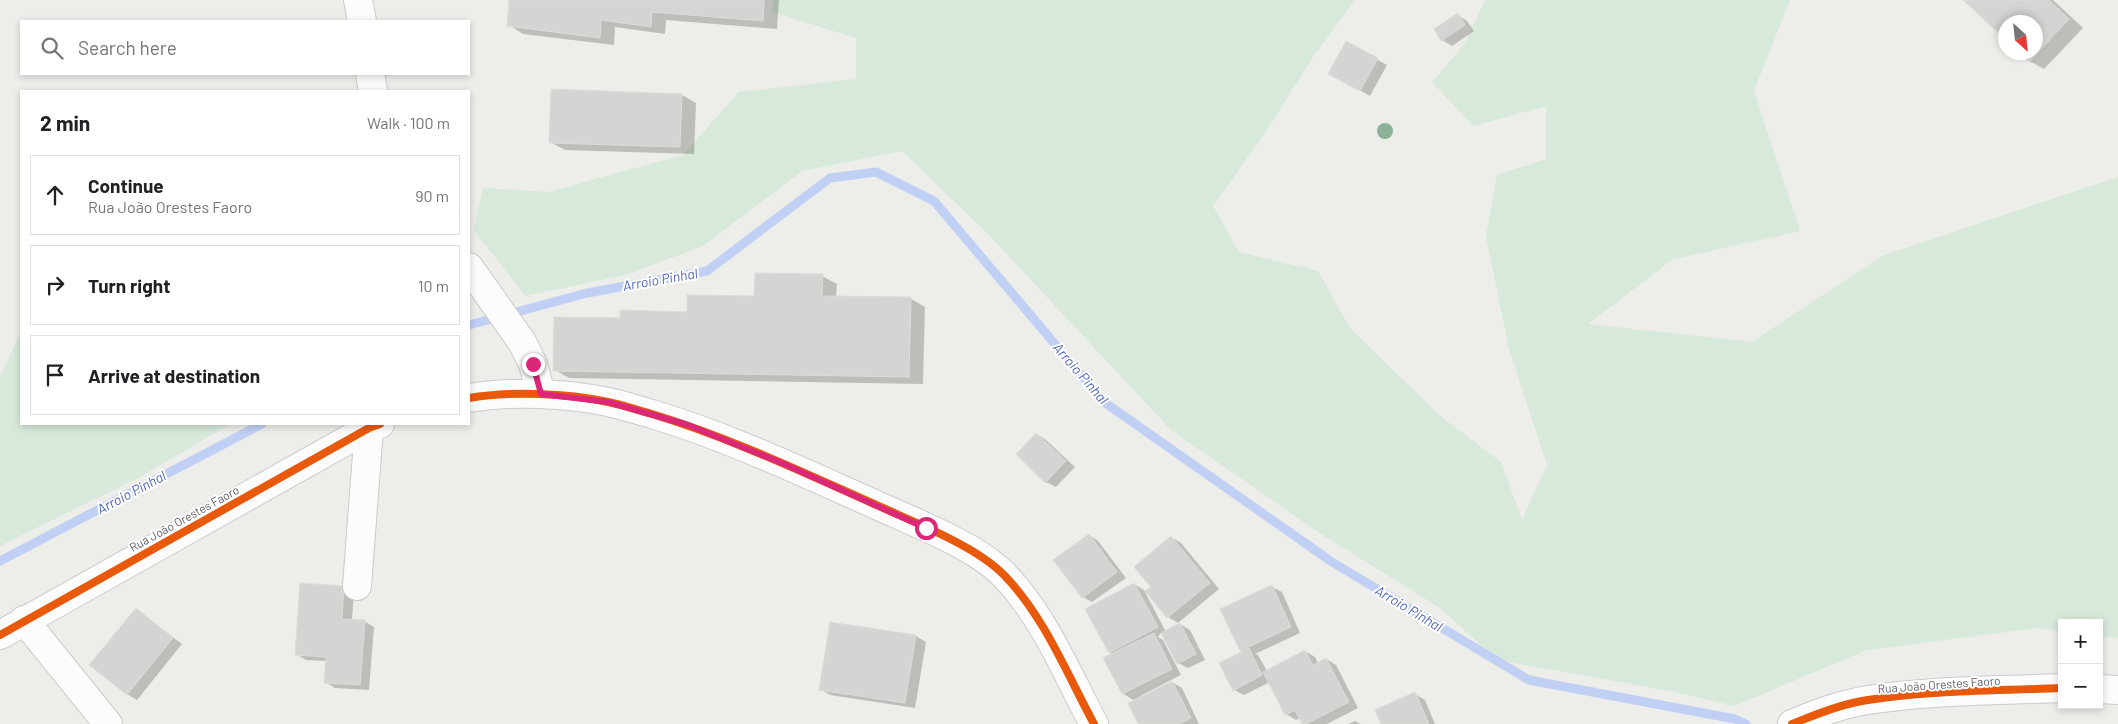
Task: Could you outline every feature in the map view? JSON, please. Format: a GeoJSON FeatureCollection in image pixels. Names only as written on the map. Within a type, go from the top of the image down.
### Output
{"type":"FeatureCollection","features":[{"type":"Feature","properties":{"kind":"street"},"geometry":{"type":"LineString","coordinates":[[358,0],[362,20]]}},
{"type":"Feature","properties":{"kind":"street"},"geometry":{"type":"LineString","coordinates":[[370,75],[373,90]]}},
{"type":"Feature","properties":{"kind":"street"},"geometry":{"type":"LineString","coordinates":[[470,268],[522,342],[533,364],[541,394]]}},
{"type":"Feature","properties":{"kind":"street"},"geometry":{"type":"LineString","coordinates":[[470,398],[541,394],[608,402],[688,425],[784,464],[926,528],[983,558],[1004,575],[1023,598],[1045,632],[1094,724]]}},
{"type":"Feature","properties":{"kind":"street"},"geometry":{"type":"LineString","coordinates":[[357,586],[374,426]]}},
{"type":"Feature","properties":{"kind":"street","name":"Rua João Orestes Faoro"},"geometry":{"type":"LineString","coordinates":[[0,634],[374,426]]}},
{"type":"Feature","properties":{"kind":"street"},"geometry":{"type":"LineString","coordinates":[[24,620],[108,724]]}},
{"type":"Feature","properties":{"kind":"street","name":"Rua João Orestes Faoro"},"geometry":{"type":"LineString","coordinates":[[1792,724],[1828,709],[1867,700],[1935,694],[2058,688]]}},
{"type":"Feature","properties":{"kind":"street"},"geometry":{"type":"LineString","coordinates":[[2103,689],[2118,690]]}},
{"type":"Feature","properties":{"kind":"green space"},"geometry":{"type":"Polygon","coordinates":[[[773,0],[1355,0],[1313,57],[1265,133],[1213,206],[1239,252],[1318,271],[1350,328],[1439,415],[1501,462],[1522,520],[1547,465],[1509,349],[1486,236],[1497,175],[1546,159],[1546,106],[1473,126],[1432,82],[1465,43],[1485,0],[1790,0],[1754,91],[1800,231],[1673,259],[1588,324],[1752,342],[1882,256],[2118,177],[2118,638],[2103,636],[2103,619],[2058,619],[2058,631],[2037,628],[1867,650],[1734,706],[1675,692],[1497,660],[1440,608],[1318,532],[1171,430],[987,233],[902,151],[802,171],[703,246],[625,275],[525,296],[474,230],[483,188],[548,192],[683,155],[739,92],[856,79],[856,38],[772,12],[773,0]]]}},
{"type":"Feature","properties":{"kind":"green space"},"geometry":{"type":"Polygon","coordinates":[[[20,335],[20,425],[228,425],[140,477],[0,546],[0,376],[20,335]]]}},
{"type":"Feature","properties":{"kind":"building"},"geometry":{"type":"Polygon","coordinates":[[[509,0],[764,0],[763,21],[652,12],[651,27],[601,20],[600,38],[507,26],[509,0]]]}},
{"type":"Feature","properties":{"kind":"building"},"geometry":{"type":"Polygon","coordinates":[[[1963,0],[2049,0],[2069,19],[2043,47],[2043,15],[1998,15],[1998,33],[1963,0]]]}},
{"type":"Feature","properties":{"kind":"building"},"geometry":{"type":"Polygon","coordinates":[[[1458,13],[1465,25],[1441,41],[1434,29],[1458,13]]]}},
{"type":"Feature","properties":{"kind":"building"},"geometry":{"type":"Polygon","coordinates":[[[1346,41],[1378,58],[1360,91],[1328,74],[1346,41]]]}},
{"type":"Feature","properties":{"kind":"building"},"geometry":{"type":"Polygon","coordinates":[[[551,89],[682,94],[680,147],[549,143],[551,89]]]}},
{"type":"Feature","properties":{"kind":"building"},"geometry":{"type":"Polygon","coordinates":[[[755,273],[823,274],[822,296],[911,297],[909,377],[553,371],[554,317],[620,318],[620,310],[687,312],[687,295],[754,296],[755,273]]]}},
{"type":"Feature","properties":{"kind":"building"},"geometry":{"type":"Polygon","coordinates":[[[1036,433],[1066,461],[1045,483],[1016,454],[1036,433]]]}},
{"type":"Feature","properties":{"kind":"building"},"geometry":{"type":"Polygon","coordinates":[[[1089,534],[1117,572],[1082,598],[1053,560],[1089,534]]]}},
{"type":"Feature","properties":{"kind":"building"},"geometry":{"type":"Polygon","coordinates":[[[1171,536],[1210,583],[1167,618],[1145,591],[1151,587],[1134,567],[1171,536]]]}},
{"type":"Feature","properties":{"kind":"building"},"geometry":{"type":"Polygon","coordinates":[[[300,583],[344,586],[342,619],[365,620],[360,685],[324,683],[326,657],[295,655],[300,583]]]}},
{"type":"Feature","properties":{"kind":"building"},"geometry":{"type":"Polygon","coordinates":[[[1134,583],[1158,627],[1109,653],[1085,609],[1134,583]]]}},
{"type":"Feature","properties":{"kind":"building"},"geometry":{"type":"Polygon","coordinates":[[[1272,585],[1291,627],[1240,651],[1220,609],[1272,585]]]}},
{"type":"Feature","properties":{"kind":"building"},"geometry":{"type":"Polygon","coordinates":[[[136,608],[173,638],[127,695],[89,665],[136,608]]]}},
{"type":"Feature","properties":{"kind":"building"},"geometry":{"type":"Polygon","coordinates":[[[830,622],[916,635],[905,703],[819,690],[830,622]]]}},
{"type":"Feature","properties":{"kind":"building"},"geometry":{"type":"Polygon","coordinates":[[[1180,623],[1196,654],[1177,664],[1161,633],[1180,623]]]}},
{"type":"Feature","properties":{"kind":"building"},"geometry":{"type":"Polygon","coordinates":[[[1154,633],[1172,669],[1122,694],[1103,658],[1154,633]]]}},
{"type":"Feature","properties":{"kind":"building"},"geometry":{"type":"Polygon","coordinates":[[[1249,648],[1262,675],[1233,691],[1219,663],[1249,648]]]}},
{"type":"Feature","properties":{"kind":"building"},"geometry":{"type":"Polygon","coordinates":[[[1305,650],[1313,665],[1326,658],[1349,702],[1306,724],[1302,724],[1295,710],[1285,715],[1263,672],[1305,650]]]}},
{"type":"Feature","properties":{"kind":"building"},"geometry":{"type":"Polygon","coordinates":[[[1172,681],[1191,718],[1179,724],[1138,724],[1128,703],[1172,681]]]}},
{"type":"Feature","properties":{"kind":"building"},"geometry":{"type":"Polygon","coordinates":[[[1415,692],[1429,724],[1381,724],[1375,710],[1415,692]]]}},
{"type":"Feature","properties":{"kind":"waterway","name":"Arroio Pinhal"},"geometry":{"type":"LineString","coordinates":[[470,325],[587,293],[707,271],[830,178],[876,172],[934,201],[1104,402],[1332,562],[1529,680],[1735,719],[1746,724]]}},
{"type":"Feature","properties":{"kind":"waterway","name":"Arroio Pinhal"},"geometry":{"type":"LineString","coordinates":[[0,561],[260,425]]}},
{"type":"Feature","properties":{"kind":"cycle path"},"geometry":{"type":"LineString","coordinates":[[470,398],[502,394],[557,395],[608,402],[652,414],[764,455],[960,544],[992,564],[1018,591],[1054,646],[1094,724]]}},
{"type":"Feature","properties":{"kind":"cycle path"},"geometry":{"type":"LineString","coordinates":[[0,635],[377,425]]}},
{"type":"Feature","properties":{"kind":"cycle path"},"geometry":{"type":"LineString","coordinates":[[1792,724],[1829,710],[1868,700],[1940,693],[2058,688]]}},
{"type":"Feature","properties":{"kind":"route"},"geometry":{"type":"LineString","coordinates":[[533,364],[541,394],[608,402],[688,425],[784,464],[926,528]]}}]}
